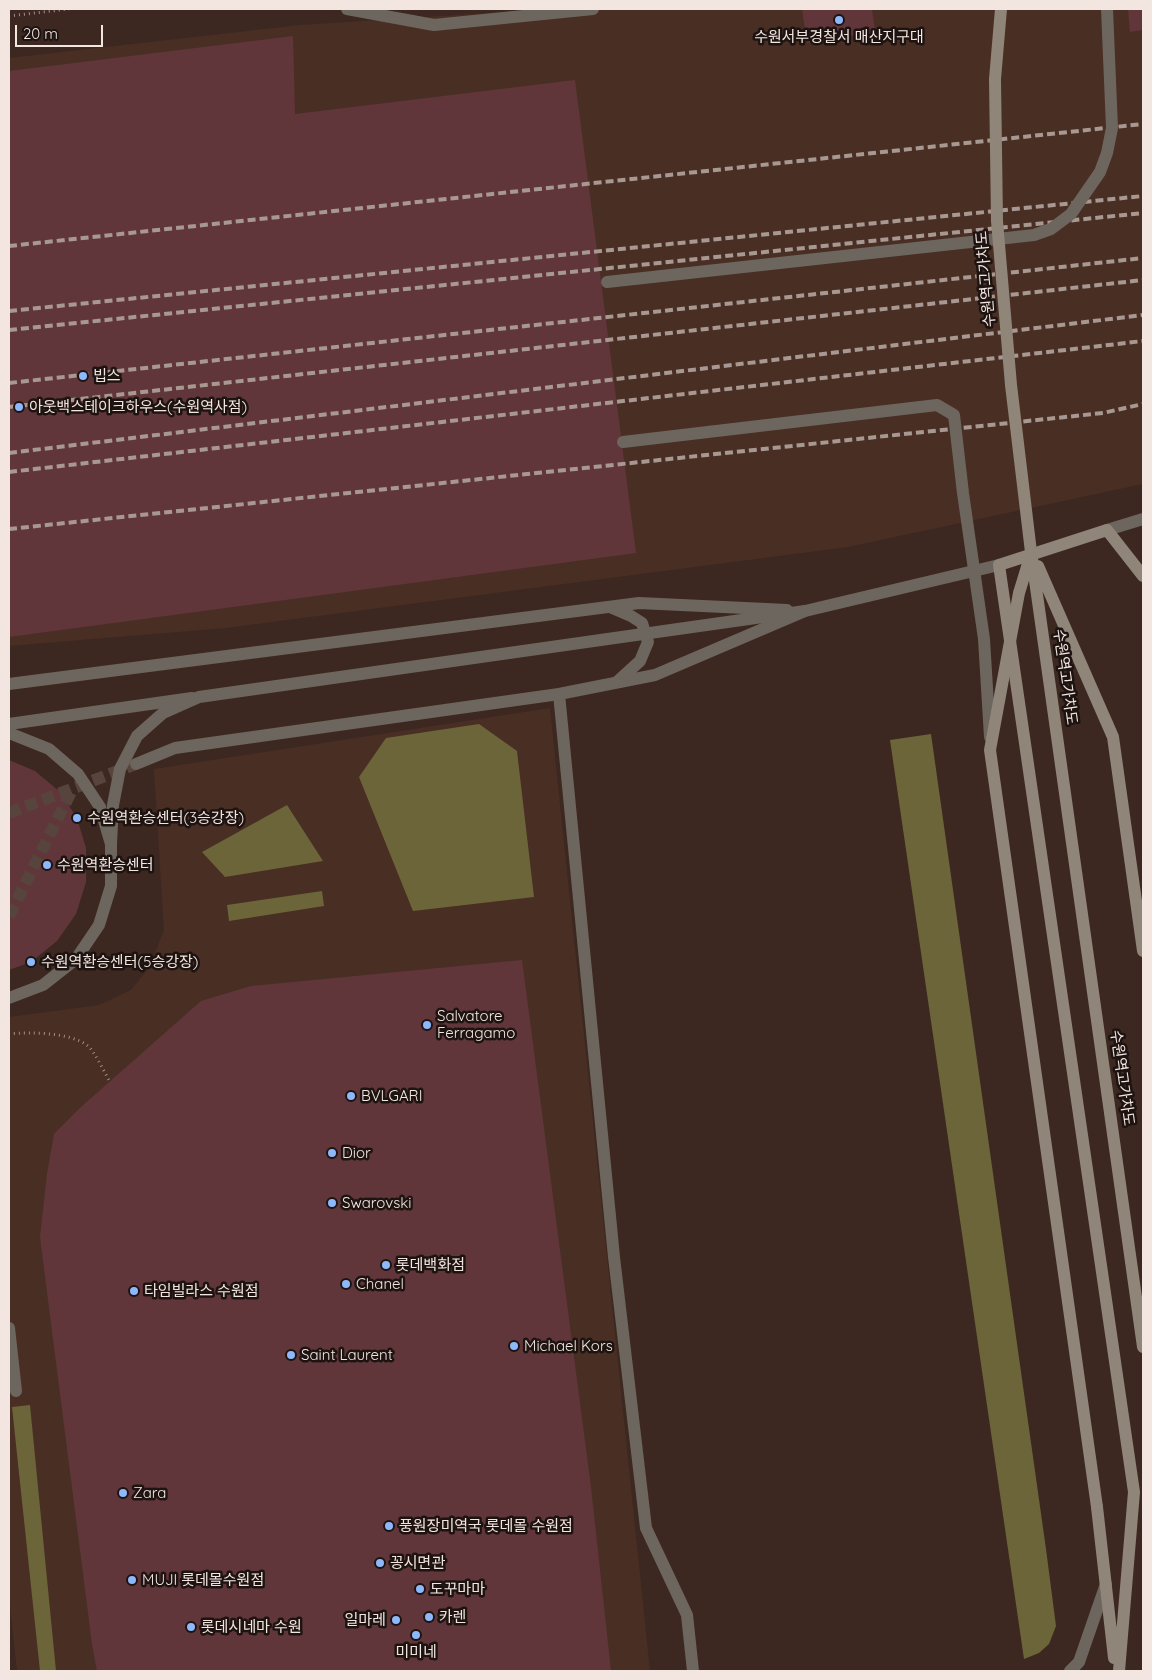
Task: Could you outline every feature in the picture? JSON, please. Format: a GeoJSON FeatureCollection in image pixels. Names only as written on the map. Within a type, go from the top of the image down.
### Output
{"type":"FeatureCollection","features":[{"type":"Feature","properties":{"kind":"main road","name":"수원역고가차도"},"geometry":{"type":"LineString","coordinates":[[1001,9],[995,79],[997,222],[1011,385],[1032,552],[1143,1347]]}},
{"type":"Feature","properties":{"kind":"main road"},"geometry":{"type":"LineString","coordinates":[[1117,1671],[1134,1492],[1000,565],[1107,530],[1143,576]]}},
{"type":"Feature","properties":{"kind":"main road"},"geometry":{"type":"LineString","coordinates":[[1032,552],[1019,593],[990,750],[1097,1507],[1117,1671]]}},
{"type":"Feature","properties":{"kind":"main road"},"geometry":{"type":"LineString","coordinates":[[1032,552],[1113,737],[1143,950]]}},
{"type":"Feature","properties":{"kind":"street"},"geometry":{"type":"LineString","coordinates":[[347,9],[434,25],[593,9]]}},
{"type":"Feature","properties":{"kind":"street"},"geometry":{"type":"LineString","coordinates":[[607,282],[1034,235],[1051,229],[1071,214],[1100,172],[1107,153],[1112,128],[1107,9]]}},
{"type":"Feature","properties":{"kind":"street"},"geometry":{"type":"LineString","coordinates":[[623,442],[937,405],[954,414],[963,493],[984,639],[990,750]]}},
{"type":"Feature","properties":{"kind":"street"},"geometry":{"type":"LineString","coordinates":[[1107,530],[1143,520]]}},
{"type":"Feature","properties":{"kind":"street"},"geometry":{"type":"LineString","coordinates":[[9,724],[805,611],[1000,565]]}},
{"type":"Feature","properties":{"kind":"street"},"geometry":{"type":"LineString","coordinates":[[9,684],[639,603],[805,611]]}},
{"type":"Feature","properties":{"kind":"street"},"geometry":{"type":"LineString","coordinates":[[609,606],[642,623],[648,642],[640,661],[617,682]]}},
{"type":"Feature","properties":{"kind":"street"},"geometry":{"type":"LineString","coordinates":[[136,764],[175,748],[559,694],[655,675],[805,611]]}},
{"type":"Feature","properties":{"kind":"street"},"geometry":{"type":"LineString","coordinates":[[559,694],[614,1257],[646,1528],[687,1615],[693,1671]]}},
{"type":"Feature","properties":{"kind":"street"},"geometry":{"type":"LineString","coordinates":[[9,998],[44,985],[76,959],[99,925],[111,886],[112,805],[120,769],[137,736],[162,713],[199,697]]}},
{"type":"Feature","properties":{"kind":"street"},"geometry":{"type":"LineString","coordinates":[[9,733],[49,749],[78,774],[100,807],[111,844]]}},
{"type":"Feature","properties":{"kind":"street"},"geometry":{"type":"LineString","coordinates":[[9,1328],[16,1391]]}},
{"type":"Feature","properties":{"kind":"street"},"geometry":{"type":"LineString","coordinates":[[1070,1671],[1079,1662],[1106,1584]]}},
{"type":"Feature","properties":{"kind":"path"},"geometry":{"type":"LineString","coordinates":[[9,16],[69,9]]}},
{"type":"Feature","properties":{"kind":"path"},"geometry":{"type":"LineString","coordinates":[[9,1034],[55,1034],[74,1038],[88,1046],[110,1082]]}},
{"type":"Feature","properties":{"kind":"shaded area"},"geometry":{"type":"Polygon","coordinates":[[[551,9],[1143,9],[1143,484],[848,547],[226,628],[9,646],[9,58],[300,25],[551,9]]]}},
{"type":"Feature","properties":{"kind":"shaded area"},"geometry":{"type":"Polygon","coordinates":[[[550,708],[650,1671],[17,1671],[9,1597],[9,1017],[99,1005],[131,990],[149,968],[164,930],[154,769],[550,708]]]}},
{"type":"Feature","properties":{"kind":"shaded area"},"geometry":{"type":"Polygon","coordinates":[[[479,724],[517,751],[534,897],[413,911],[359,777],[386,738],[479,724]]]}},
{"type":"Feature","properties":{"kind":"shaded area"},"geometry":{"type":"Polygon","coordinates":[[[931,734],[1056,1626],[1049,1644],[1039,1653],[1024,1659],[890,740],[931,734]]]}},
{"type":"Feature","properties":{"kind":"shaded area"},"geometry":{"type":"Polygon","coordinates":[[[287,805],[323,861],[225,877],[202,852],[287,805]]]}},
{"type":"Feature","properties":{"kind":"shaded area"},"geometry":{"type":"Polygon","coordinates":[[[322,891],[324,906],[229,921],[227,905],[322,891]]]}},
{"type":"Feature","properties":{"kind":"shaded area"},"geometry":{"type":"Polygon","coordinates":[[[30,1405],[56,1671],[40,1671],[12,1407],[30,1405]]]}},
{"type":"Feature","properties":{"kind":"building","name":"수원서부경찰서 매산지구대"},"geometry":{"type":"Polygon","coordinates":[[[802,9],[872,9],[875,32],[807,43],[802,9]]]}},
{"type":"Feature","properties":{"kind":"building"},"geometry":{"type":"Polygon","coordinates":[[[1128,9],[1143,9],[1143,30],[1130,32],[1128,9]]]}},
{"type":"Feature","properties":{"kind":"building"},"geometry":{"type":"Polygon","coordinates":[[[293,36],[295,114],[575,80],[636,553],[9,637],[9,71],[293,36]]]}},
{"type":"Feature","properties":{"kind":"building","name":"수원역환승센터"},"geometry":{"type":"Polygon","coordinates":[[[9,760],[35,771],[59,791],[77,818],[86,848],[86,882],[76,914],[57,941],[31,962],[9,970],[9,760]]]}},
{"type":"Feature","properties":{"kind":"building"},"geometry":{"type":"Polygon","coordinates":[[[522,960],[591,1487],[611,1671],[97,1671],[40,1237],[47,1174],[54,1134],[81,1107],[201,1001],[251,986],[522,960]]]}},
{"type":"Feature","properties":{"kind":"tunnel"},"geometry":{"type":"LineString","coordinates":[[9,813],[136,764]]}},
{"type":"Feature","properties":{"kind":"tunnel"},"geometry":{"type":"LineString","coordinates":[[9,916],[73,788]]}},
{"type":"Feature","properties":{"kind":"railway"},"geometry":{"type":"LineString","coordinates":[[9,246],[1143,124]]}},
{"type":"Feature","properties":{"kind":"railway"},"geometry":{"type":"LineString","coordinates":[[9,311],[1143,196]]}},
{"type":"Feature","properties":{"kind":"railway"},"geometry":{"type":"LineString","coordinates":[[9,330],[1143,213]]}},
{"type":"Feature","properties":{"kind":"railway"},"geometry":{"type":"LineString","coordinates":[[9,383],[1143,258]]}},
{"type":"Feature","properties":{"kind":"railway"},"geometry":{"type":"LineString","coordinates":[[9,407],[1143,280]]}},
{"type":"Feature","properties":{"kind":"railway"},"geometry":{"type":"LineString","coordinates":[[9,453],[1143,315]]}},
{"type":"Feature","properties":{"kind":"railway"},"geometry":{"type":"LineString","coordinates":[[9,472],[1143,341]]}},
{"type":"Feature","properties":{"kind":"railway"},"geometry":{"type":"LineString","coordinates":[[9,529],[1103,413],[1143,404]]}},
{"type":"Feature","properties":{"kind":"place","name":"수원서부경찰서 매산지구대"},"geometry":{"type":"Point","coordinates":[839,20]}},
{"type":"Feature","properties":{"kind":"place","name":"빕스"},"geometry":{"type":"Point","coordinates":[83,376]}},
{"type":"Feature","properties":{"kind":"place","name":"아웃백스테이크하우스(수원역사점)"},"geometry":{"type":"Point","coordinates":[19,407]}},
{"type":"Feature","properties":{"kind":"place","name":"수원역환승센터(3승강장)"},"geometry":{"type":"Point","coordinates":[77,818]}},
{"type":"Feature","properties":{"kind":"place","name":"수원역환승센터"},"geometry":{"type":"Point","coordinates":[47,865]}},
{"type":"Feature","properties":{"kind":"place","name":"수원역환승센터(5승강장)"},"geometry":{"type":"Point","coordinates":[31,962]}},
{"type":"Feature","properties":{"kind":"place","name":"Salvatore Ferragamo"},"geometry":{"type":"Point","coordinates":[427,1025]}},
{"type":"Feature","properties":{"kind":"place","name":"BVLGARI"},"geometry":{"type":"Point","coordinates":[351,1096]}},
{"type":"Feature","properties":{"kind":"place","name":"Dior"},"geometry":{"type":"Point","coordinates":[332,1153]}},
{"type":"Feature","properties":{"kind":"place","name":"Swarovski"},"geometry":{"type":"Point","coordinates":[332,1203]}},
{"type":"Feature","properties":{"kind":"place","name":"롯데백화점"},"geometry":{"type":"Point","coordinates":[386,1265]}},
{"type":"Feature","properties":{"kind":"place","name":"Chanel"},"geometry":{"type":"Point","coordinates":[346,1284]}},
{"type":"Feature","properties":{"kind":"place","name":"타임빌라스 수원점"},"geometry":{"type":"Point","coordinates":[134,1291]}},
{"type":"Feature","properties":{"kind":"place","name":"Michael Kors"},"geometry":{"type":"Point","coordinates":[514,1346]}},
{"type":"Feature","properties":{"kind":"place","name":"Saint Laurent"},"geometry":{"type":"Point","coordinates":[291,1355]}},
{"type":"Feature","properties":{"kind":"place","name":"Zara"},"geometry":{"type":"Point","coordinates":[123,1493]}},
{"type":"Feature","properties":{"kind":"place","name":"풍원장미역국 롯데몰 수원점"},"geometry":{"type":"Point","coordinates":[389,1526]}},
{"type":"Feature","properties":{"kind":"place","name":"꽁시면관"},"geometry":{"type":"Point","coordinates":[380,1563]}},
{"type":"Feature","properties":{"kind":"place","name":"MUJI 롯데몰수원점"},"geometry":{"type":"Point","coordinates":[132,1580]}},
{"type":"Feature","properties":{"kind":"place","name":"도꾸마마"},"geometry":{"type":"Point","coordinates":[420,1589]}},
{"type":"Feature","properties":{"kind":"place","name":"카렌"},"geometry":{"type":"Point","coordinates":[429,1617]}},
{"type":"Feature","properties":{"kind":"place","name":"일마레"},"geometry":{"type":"Point","coordinates":[396,1620]}},
{"type":"Feature","properties":{"kind":"place","name":"롯데시네마 수원"},"geometry":{"type":"Point","coordinates":[191,1627]}},
{"type":"Feature","properties":{"kind":"place","name":"미미네"},"geometry":{"type":"Point","coordinates":[416,1635]}}]}
